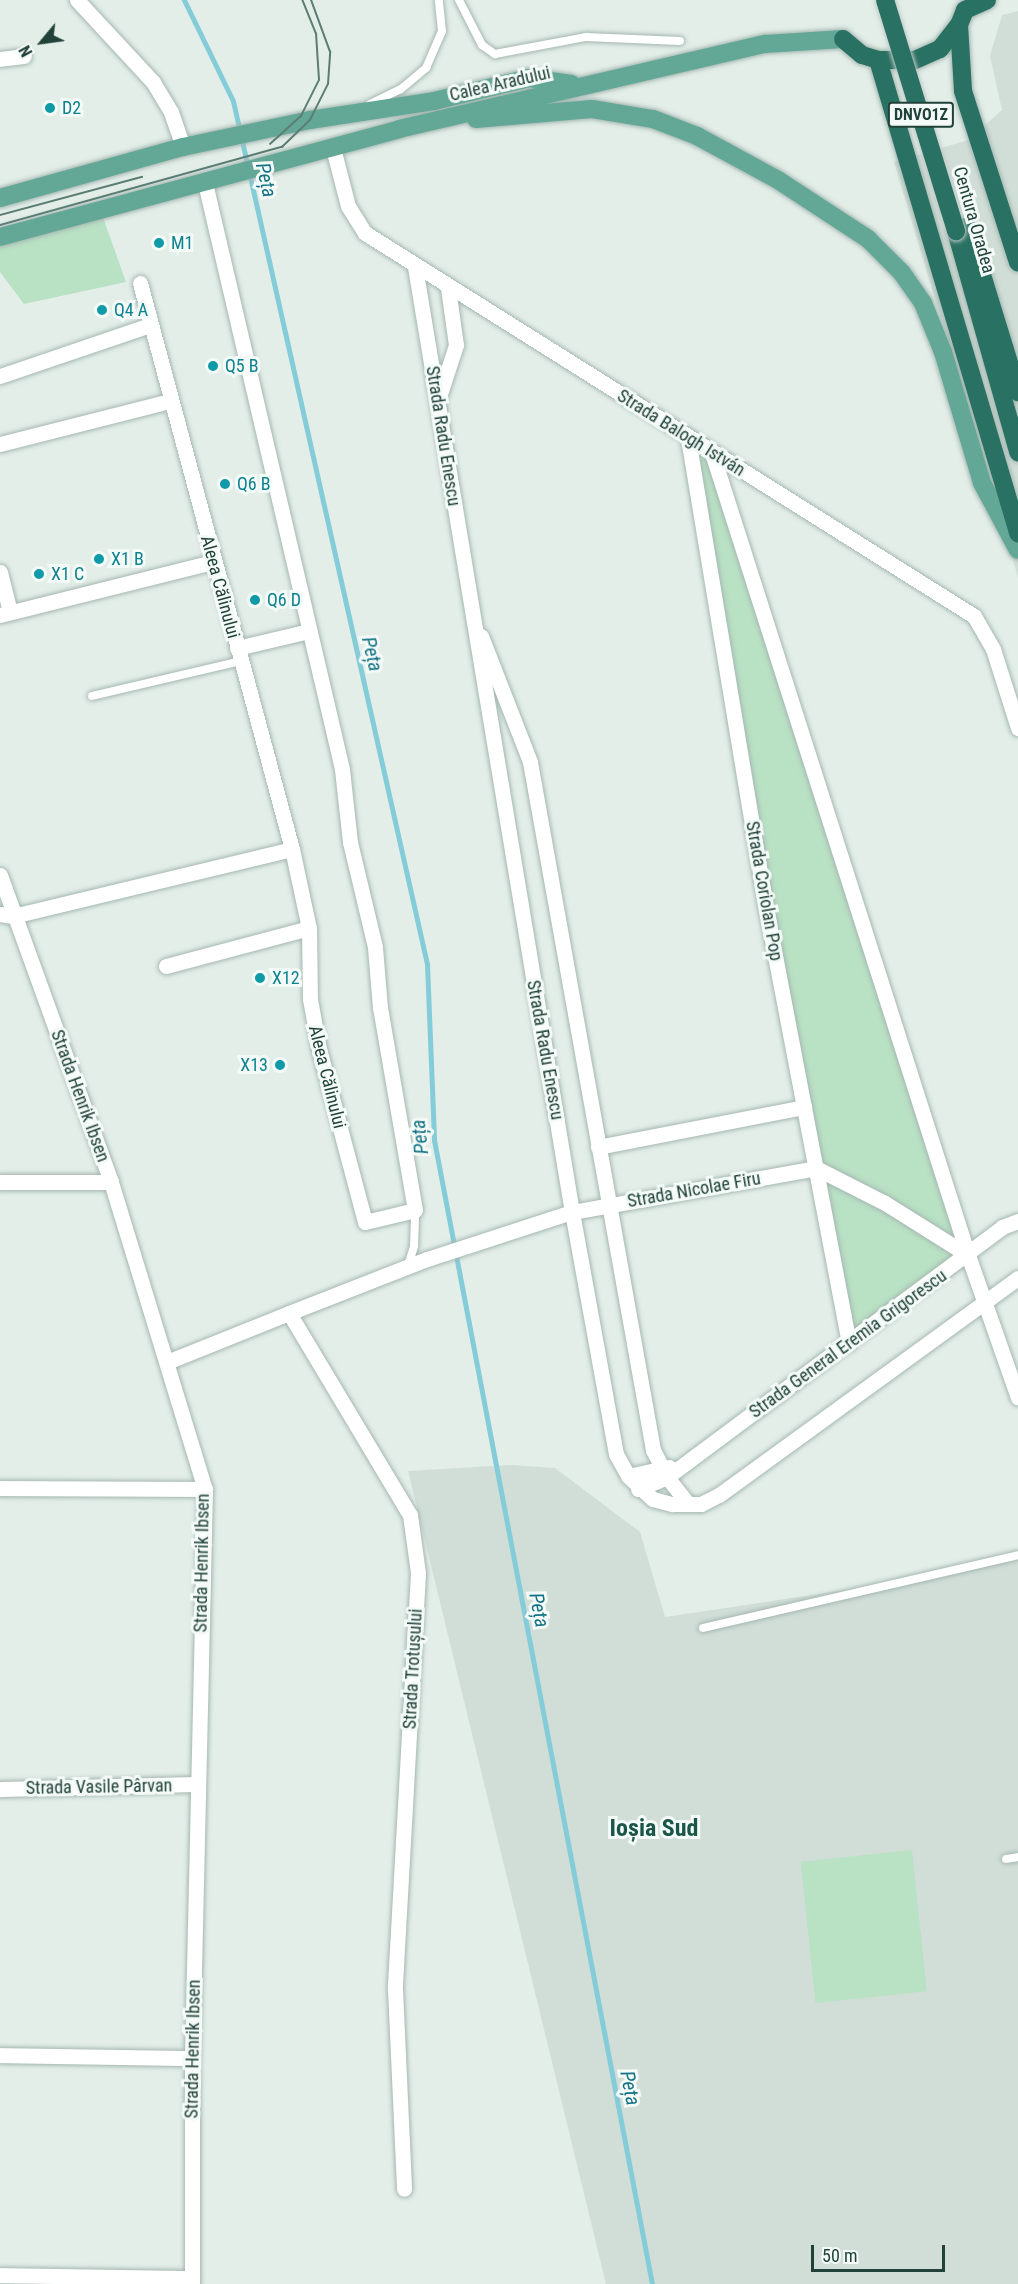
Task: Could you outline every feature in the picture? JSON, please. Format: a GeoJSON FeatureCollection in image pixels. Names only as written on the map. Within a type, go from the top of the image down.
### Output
{"type":"FeatureCollection","features":[{"type":"Feature","properties":{"kind":"highway","name":"Centura Oradea"},"geometry":{"type":"LineString","coordinates":[[885,0],[1018,392]]}},
{"type":"Feature","properties":{"kind":"highway","name":"Centura Oradea"},"geometry":{"type":"LineString","coordinates":[[898,0],[961,228],[1018,452]]}},
{"type":"Feature","properties":{"kind":"highway","name":"Calea Aradului"},"geometry":{"type":"LineString","coordinates":[[843,39],[862,55],[878,60],[902,62],[940,49],[959,25],[965,10],[987,0]]}},
{"type":"Feature","properties":{"kind":"highway"},"geometry":{"type":"LineString","coordinates":[[959,25],[963,91],[1018,262]]}},
{"type":"Feature","properties":{"kind":"highway"},"geometry":{"type":"LineString","coordinates":[[878,60],[1018,534]]}},
{"type":"Feature","properties":{"kind":"main road","name":"Calea Aradului"},"geometry":{"type":"LineString","coordinates":[[0,237],[441,120],[584,86],[765,44],[843,39]]}},
{"type":"Feature","properties":{"kind":"main road","name":"Calea Aradului"},"geometry":{"type":"LineString","coordinates":[[0,198],[183,147],[352,113],[434,101],[529,78],[584,86]]}},
{"type":"Feature","properties":{"kind":"main road"},"geometry":{"type":"LineString","coordinates":[[441,120],[502,119],[553,110],[592,109],[653,119],[697,136],[843,219],[892,262],[922,303],[943,352],[982,483],[1018,550]]}},
{"type":"Feature","properties":{"kind":"street"},"geometry":{"type":"LineString","coordinates":[[77,0],[153,82],[171,112],[183,147]]}},
{"type":"Feature","properties":{"kind":"street"},"geometry":{"type":"LineString","coordinates":[[0,59],[24,56]]}},
{"type":"Feature","properties":{"kind":"street","name":"Strada Balogh István"},"geometry":{"type":"LineString","coordinates":[[333,148],[354,220],[364,233],[448,288],[974,616],[993,649],[1018,728]]}},
{"type":"Feature","properties":{"kind":"street"},"geometry":{"type":"LineString","coordinates":[[211,182],[309,631],[342,769],[350,842],[375,948],[380,1008],[415,1210]]}},
{"type":"Feature","properties":{"kind":"street","name":"Strada Radu Enescu"},"geometry":{"type":"LineString","coordinates":[[415,267],[572,1212],[616,1454],[638,1489]]}},
{"type":"Feature","properties":{"kind":"street","name":"Aleea Călinului"},"geometry":{"type":"LineString","coordinates":[[140,283],[213,562],[292,849],[309,928],[310,999],[319,1049],[364,1222],[415,1210]]}},
{"type":"Feature","properties":{"kind":"street"},"geometry":{"type":"LineString","coordinates":[[438,400],[456,345],[448,288]]}},
{"type":"Feature","properties":{"kind":"street"},"geometry":{"type":"LineString","coordinates":[[0,376],[150,325]]}},
{"type":"Feature","properties":{"kind":"street"},"geometry":{"type":"LineString","coordinates":[[0,444],[170,401]]}},
{"type":"Feature","properties":{"kind":"street","name":"Strada Coriolan Pop"},"geometry":{"type":"LineString","coordinates":[[688,438],[765,903],[849,1343]]}},
{"type":"Feature","properties":{"kind":"street"},"geometry":{"type":"LineString","coordinates":[[712,453],[968,1255],[1018,1398]]}},
{"type":"Feature","properties":{"kind":"street"},"geometry":{"type":"LineString","coordinates":[[0,572],[5,614],[213,562]]}},
{"type":"Feature","properties":{"kind":"street","name":"Strada Radu Enescu"},"geometry":{"type":"LineString","coordinates":[[470,605],[530,762],[653,1450],[688,1503]]}},
{"type":"Feature","properties":{"kind":"street"},"geometry":{"type":"LineString","coordinates":[[239,654],[309,631]]}},
{"type":"Feature","properties":{"kind":"street"},"geometry":{"type":"LineString","coordinates":[[7,915],[292,849]]}},
{"type":"Feature","properties":{"kind":"street","name":"Strada Henrik Ibsen"},"geometry":{"type":"LineString","coordinates":[[0,875],[7,915],[111,1182],[205,1489],[192,2058],[192,2281]]}},
{"type":"Feature","properties":{"kind":"street"},"geometry":{"type":"LineString","coordinates":[[166,966],[309,928]]}},
{"type":"Feature","properties":{"kind":"street"},"geometry":{"type":"LineString","coordinates":[[598,1147],[804,1107]]}},
{"type":"Feature","properties":{"kind":"street"},"geometry":{"type":"LineString","coordinates":[[816,1168],[885,1203],[968,1255]]}},
{"type":"Feature","properties":{"kind":"street","name":"Strada Nicolae Firu"},"geometry":{"type":"LineString","coordinates":[[289,1313],[427,1259],[572,1212],[816,1168]]}},
{"type":"Feature","properties":{"kind":"street"},"geometry":{"type":"LineString","coordinates":[[0,1182],[111,1182]]}},
{"type":"Feature","properties":{"kind":"street","name":"Strada General Eremia Grigorescu"},"geometry":{"type":"LineString","coordinates":[[638,1489],[669,1471],[849,1343],[1002,1227],[1018,1221]]}},
{"type":"Feature","properties":{"kind":"street"},"geometry":{"type":"LineString","coordinates":[[638,1489],[653,1499],[701,1504],[719,1495],[1018,1278]]}},
{"type":"Feature","properties":{"kind":"street"},"geometry":{"type":"LineString","coordinates":[[167,1362],[289,1313]]}},
{"type":"Feature","properties":{"kind":"street","name":"Strada Trotușului"},"geometry":{"type":"LineString","coordinates":[[289,1313],[410,1515],[418,1573],[395,1989],[404,2190]]}},
{"type":"Feature","properties":{"kind":"street","name":"Strada General Eremia Grigorescu"},"geometry":{"type":"LineString","coordinates":[[628,1476],[669,1471]]}},
{"type":"Feature","properties":{"kind":"street"},"geometry":{"type":"LineString","coordinates":[[0,1488],[205,1489]]}},
{"type":"Feature","properties":{"kind":"street","name":"Strada Vasile Pârvan"},"geometry":{"type":"LineString","coordinates":[[0,1789],[197,1784]]}},
{"type":"Feature","properties":{"kind":"street"},"geometry":{"type":"LineString","coordinates":[[0,2055],[192,2058]]}},
{"type":"Feature","properties":{"kind":"street"},"geometry":{"type":"LineString","coordinates":[[0,2275],[192,2281]]}},
{"type":"Feature","properties":{"kind":"lane"},"geometry":{"type":"LineString","coordinates":[[352,113],[401,89],[426,68],[442,31],[439,0]]}},
{"type":"Feature","properties":{"kind":"lane"},"geometry":{"type":"LineString","coordinates":[[459,0],[482,45],[495,54],[586,37],[680,41]]}},
{"type":"Feature","properties":{"kind":"lane"},"geometry":{"type":"LineString","coordinates":[[92,696],[239,654]]}},
{"type":"Feature","properties":{"kind":"lane"},"geometry":{"type":"LineString","coordinates":[[408,1266],[414,1246],[415,1210]]}},
{"type":"Feature","properties":{"kind":"lane"},"geometry":{"type":"LineString","coordinates":[[703,1628],[1018,1555]]}},
{"type":"Feature","properties":{"kind":"lane"},"geometry":{"type":"LineString","coordinates":[[1006,1859],[1018,1857]]}},
{"type":"Feature","properties":{"kind":"shaded area"},"geometry":{"type":"Polygon","coordinates":[[[1018,11],[1018,577],[894,162],[968,140],[1002,110],[990,56],[1002,15],[1018,11]]]}},
{"type":"Feature","properties":{"kind":"shaded area"},"geometry":{"type":"Polygon","coordinates":[[[512,1465],[555,1468],[640,1532],[665,1617],[905,1581],[1018,1555],[1018,2284],[606,2284],[408,1471],[512,1465]]]}},
{"type":"Feature","properties":{"kind":"green space"},"geometry":{"type":"Polygon","coordinates":[[[100,209],[126,282],[24,304],[0,272],[0,239],[100,209]]]}},
{"type":"Feature","properties":{"kind":"green space"},"geometry":{"type":"Polygon","coordinates":[[[688,438],[712,453],[968,1255],[849,1343],[688,438]]]}},
{"type":"Feature","properties":{"kind":"green space"},"geometry":{"type":"Polygon","coordinates":[[[912,1850],[927,1991],[815,2003],[801,1862],[912,1850]]]}},
{"type":"Feature","properties":{"kind":"waterway","name":"Peța"},"geometry":{"type":"LineString","coordinates":[[184,0],[233,101],[427,964],[434,1140],[652,2284]]}},
{"type":"Feature","properties":{"kind":"tram line"},"geometry":{"type":"LineString","coordinates":[[270,144],[301,116],[319,80],[316,34],[302,0]]}},
{"type":"Feature","properties":{"kind":"tram line"},"geometry":{"type":"LineString","coordinates":[[0,225],[282,147],[310,120],[328,84],[330,52],[311,0]]}},
{"type":"Feature","properties":{"kind":"tram line"},"geometry":{"type":"LineString","coordinates":[[0,215],[142,177]]}},
{"type":"Feature","properties":{"kind":"place","name":"D2"},"geometry":{"type":"Point","coordinates":[50,108]}},
{"type":"Feature","properties":{"kind":"place","name":"M1"},"geometry":{"type":"Point","coordinates":[159,243]}},
{"type":"Feature","properties":{"kind":"place","name":"Q4 A"},"geometry":{"type":"Point","coordinates":[102,310]}},
{"type":"Feature","properties":{"kind":"place","name":"Q5 B"},"geometry":{"type":"Point","coordinates":[213,366]}},
{"type":"Feature","properties":{"kind":"place","name":"Q6 B"},"geometry":{"type":"Point","coordinates":[225,484]}},
{"type":"Feature","properties":{"kind":"place","name":"X1 B"},"geometry":{"type":"Point","coordinates":[99,559]}},
{"type":"Feature","properties":{"kind":"place","name":"X1 C"},"geometry":{"type":"Point","coordinates":[39,574]}},
{"type":"Feature","properties":{"kind":"place","name":"Q6 D"},"geometry":{"type":"Point","coordinates":[255,600]}},
{"type":"Feature","properties":{"kind":"place","name":"X12"},"geometry":{"type":"Point","coordinates":[260,978]}},
{"type":"Feature","properties":{"kind":"place","name":"X13"},"geometry":{"type":"Point","coordinates":[280,1065]}},
{"type":"Feature","properties":{"kind":"district","name":"Ioșia Sud"},"geometry":{"type":"Point","coordinates":[654,1829]}}]}
